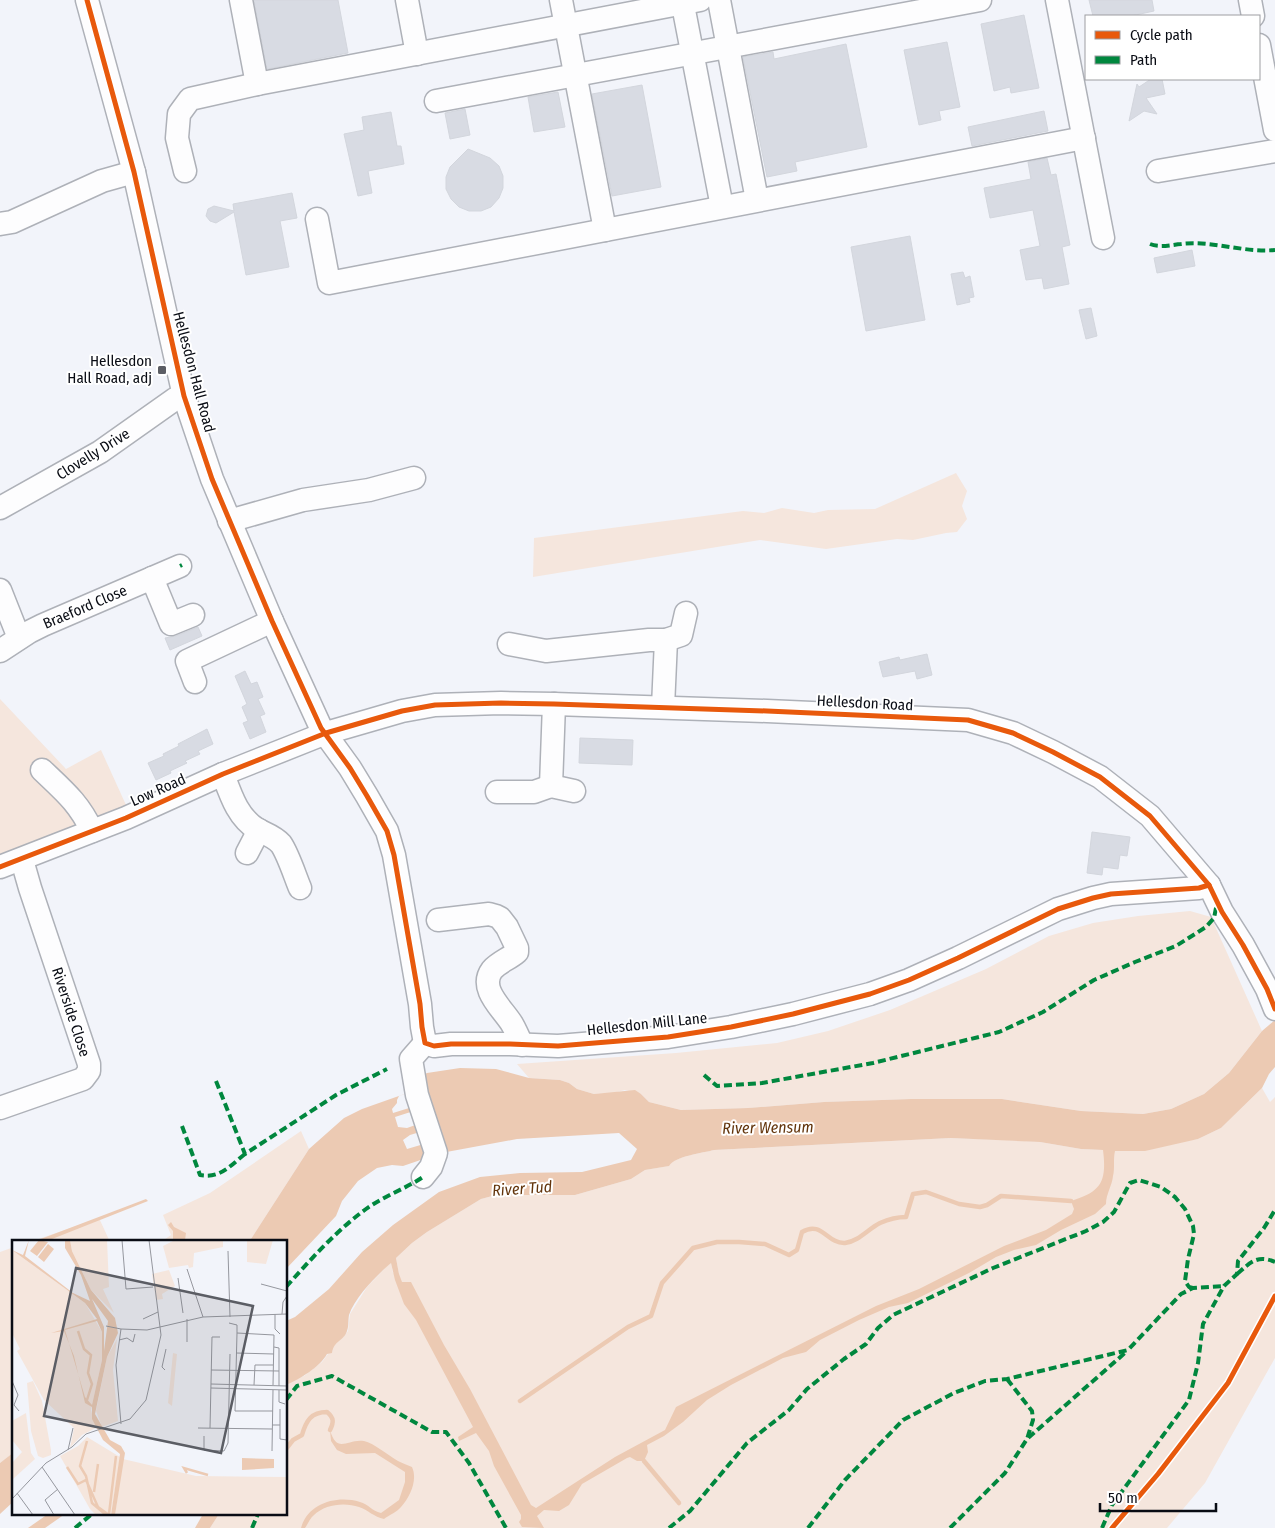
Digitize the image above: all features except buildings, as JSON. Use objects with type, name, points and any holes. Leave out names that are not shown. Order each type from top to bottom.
[{"type":"street","name":"Hellesdon Hall Road","points":[[87,0],[134,172],[184,396],[212,479],[229,521],[272,621],[321,728],[326,733]]},
{"type":"street","points":[[241,0],[257,84]]},
{"type":"street","points":[[407,0],[417,54]]},
{"type":"street","points":[[561,0],[604,230]]},
{"type":"street","points":[[719,0],[757,200]]},
{"type":"street","points":[[436,101],[980,0]]},
{"type":"street","points":[[1057,0],[1103,238]]},
{"type":"street","points":[[1250,0],[1253,15]]},
{"type":"street","points":[[184,171],[177,138],[179,114],[190,99],[257,84],[688,1],[692,54],[722,207]]},
{"type":"street","points":[[1260,50],[1275,130]]},
{"type":"street","points":[[317,219],[329,283],[1084,138]]},
{"type":"street","points":[[1158,171],[1275,151]]},
{"type":"street","points":[[0,224],[12,222],[102,181],[134,172]]},
{"type":"street","name":"Clovelly Drive","points":[[0,508],[100,452],[175,399],[184,396]]},
{"type":"street","points":[[229,521],[303,500],[369,490],[414,478]]},
{"type":"street","name":"Braeford Close","points":[[0,652],[19,638],[43,625],[180,566]]},
{"type":"street","points":[[152,578],[171,624],[193,615]]},
{"type":"street","points":[[0,590],[19,638]]},
{"type":"street","points":[[663,707],[682,639],[686,613]]},
{"type":"street","points":[[195,682],[187,661],[272,621]]},
{"type":"street","points":[[521,653],[649,640],[682,639]]},
{"type":"street","name":"Hellesdon Road","points":[[326,733],[375,718],[435,705],[492,703],[663,707],[968,720],[1012,733],[1054,752],[1100,777],[1150,816],[1209,885],[1222,912],[1263,982],[1275,1009]]},
{"type":"street","points":[[551,786],[554,704]]},
{"type":"street","points":[[326,733],[350,768],[387,831],[394,855],[425,1043],[411,1058],[413,1076],[417,1095],[436,1153],[431,1166],[423,1177]]},
{"type":"street","name":"Low Road","points":[[0,867],[22,860],[223,774],[326,733]]},
{"type":"street","points":[[42,770],[73,800],[84,814],[92,831]]},
{"type":"street","points":[[223,774],[230,795],[244,820],[281,844],[300,888]]},
{"type":"street","points":[[497,792],[534,792],[551,786],[574,792]]},
{"type":"street","points":[[246,853],[259,830]]},
{"type":"street","name":"Riverside Close","points":[[0,1108],[83,1079],[89,1071],[89,1064],[22,860]]},
{"type":"street","name":"Hellesdon Mill Lane","points":[[425,1043],[434,1046],[450,1044],[558,1046],[668,1038],[793,1014],[870,994],[909,980],[1058,909],[1094,898],[1119,894],[1199,888],[1209,885]]},
{"type":"street","points":[[438,920],[490,914],[500,918],[507,928],[517,948],[517,952],[498,965],[490,975],[488,982],[493,999],[512,1024],[522,1045]]},
{"type":"shaded area","points":[[956,473],[967,491],[962,506],[967,519],[957,532],[913,540],[897,539],[826,549],[760,540],[533,577],[534,538],[743,511],[764,513],[782,508],[814,513],[828,510],[875,509]]},
{"type":"shaded area","points":[[0,699],[66,769],[101,750],[126,805],[50,839],[0,858]]},
{"type":"shaded area","points":[[1190,911],[1211,917],[1262,1031],[1229,1073],[1204,1094],[1171,1109],[1143,1114],[1081,1111],[1002,1099],[911,1099],[681,1110],[649,1102],[641,1094],[625,1090],[594,1094],[577,1089],[569,1083],[560,1080],[529,1078],[517,1064],[676,1053],[777,1043],[828,1031],[890,1010],[986,969],[1049,936],[1093,923]]},
{"type":"shaded area","points":[[1262,1088],[1270,1102],[1275,1097],[1275,1358],[1205,1483],[1167,1528],[210,1528],[218,1516],[288,1516],[288,1384],[304,1376],[322,1362],[336,1343],[344,1336],[348,1331],[350,1314],[367,1287],[391,1262],[393,1273],[399,1274],[396,1258],[412,1243],[481,1199],[496,1195],[575,1195],[631,1179],[645,1170],[668,1166],[683,1157],[714,1150],[951,1138],[1040,1142],[1081,1149],[1123,1151],[1198,1139],[1221,1128]]},
{"type":"shaded area","points":[[301,1131],[309,1149],[250,1240],[164,1240],[171,1235],[163,1215],[210,1193]]},
{"type":"shaded area","points":[[99,1218],[109,1240],[36,1240]]},
{"type":"shaded area","points":[[12,1248],[12,1454],[0,1463],[0,1252]]},
{"type":"water","points":[[1275,1020],[1275,1067],[1262,1088],[1221,1128],[1198,1139],[1145,1151],[1115,1151],[1114,1173],[1106,1204],[1095,1214],[1061,1230],[1036,1245],[1014,1250],[996,1257],[969,1273],[908,1303],[889,1307],[859,1320],[820,1340],[806,1352],[783,1358],[731,1385],[707,1400],[664,1436],[647,1445],[648,1452],[644,1461],[637,1461],[630,1457],[627,1458],[582,1484],[569,1505],[559,1511],[544,1510],[537,1516],[544,1528],[522,1527],[519,1522],[521,1515],[494,1466],[489,1451],[476,1433],[459,1441],[458,1437],[473,1427],[416,1320],[404,1304],[391,1263],[373,1280],[356,1301],[349,1315],[346,1334],[335,1345],[332,1353],[327,1354],[309,1372],[288,1384],[288,1320],[295,1317],[329,1289],[362,1252],[393,1225],[439,1192],[480,1177],[520,1173],[582,1172],[631,1160],[637,1149],[619,1133],[517,1139],[441,1153],[403,1166],[392,1165],[377,1168],[358,1181],[342,1201],[336,1216],[288,1267],[288,1240],[250,1240],[309,1149],[344,1118],[362,1109],[413,1091],[415,1079],[427,1073],[460,1068],[496,1069],[529,1078],[560,1080],[569,1083],[577,1089],[594,1094],[635,1090],[649,1102],[681,1110],[911,1099],[1002,1099],[1081,1111],[1143,1114],[1171,1109],[1204,1094],[1229,1073],[1262,1031]],"holes":[[[417,1090],[422,1104],[393,1113],[392,1109],[397,1103],[399,1096]],[[423,1108],[427,1121],[407,1128],[398,1127],[395,1117]],[[430,1129],[434,1141],[407,1149],[403,1140],[410,1135]],[[951,1138],[1040,1142],[1081,1149],[1103,1150],[1103,1178],[1100,1184],[1089,1194],[1071,1201],[1074,1209],[1072,1214],[1046,1230],[1004,1246],[919,1289],[876,1306],[676,1407],[665,1430],[615,1457],[536,1508],[531,1505],[411,1282],[402,1282],[399,1274],[396,1258],[412,1243],[481,1199],[496,1195],[575,1195],[631,1179],[645,1170],[669,1166],[683,1157],[714,1150]]]},
{"type":"water","points":[[146,1199],[148,1201],[50,1240],[38,1240]]},
{"type":"water","points":[[171,1222],[174,1227],[186,1233],[185,1240],[173,1240],[173,1231],[168,1225]]},
{"type":"water","points":[[330,1430],[333,1438],[340,1444],[358,1441],[368,1442],[398,1461],[412,1467],[414,1483],[399,1509],[384,1519],[359,1507],[348,1505],[329,1506],[311,1518],[305,1528],[301,1528],[310,1512],[324,1503],[333,1501],[351,1500],[360,1502],[381,1513],[399,1500],[405,1482],[405,1472],[375,1453],[346,1454],[337,1450],[331,1441]]},
{"type":"water","points":[[12,1454],[12,1503],[0,1514],[0,1463]]},
{"type":"water","points":[[45,1516],[62,1516],[45,1528],[28,1528]]},
{"type":"water","points":[[202,1516],[218,1516],[210,1528],[195,1528]]},
{"type":"waterway","points":[[520,1401],[628,1327],[651,1316],[662,1283],[693,1248],[717,1242],[739,1242],[765,1244],[789,1255],[797,1250],[802,1232],[809,1229],[820,1230],[839,1242],[850,1242],[880,1223],[899,1217],[906,1217],[913,1194],[926,1192],[959,1204],[980,1207],[1001,1196],[1071,1201]]},
{"type":"waterway","points":[[288,1446],[293,1440],[302,1435],[310,1418],[321,1412],[327,1412],[331,1416],[333,1422],[330,1430]]},
{"type":"waterway","points":[[644,1461],[679,1503]]},
{"type":"marked path","points":[[1150,244],[1161,246],[1193,243],[1251,250],[1275,250]]},
{"type":"marked path","points":[[704,1075],[717,1086],[762,1083],[873,1063],[999,1032],[1043,1012],[1094,980],[1176,946],[1206,927],[1214,918],[1217,903]]},
{"type":"marked path","points":[[216,1081],[245,1154],[336,1095],[387,1069]]},
{"type":"marked path","points":[[182,1126],[200,1175],[207,1176],[219,1173],[230,1167],[245,1154]]},
{"type":"marked path","points":[[288,1285],[324,1246],[355,1218],[373,1204],[423,1177]]},
{"type":"marked path","points":[[669,1528],[690,1511],[747,1443],[789,1410],[807,1389],[866,1344],[878,1328],[893,1315],[993,1268],[1086,1231],[1103,1222],[1114,1212],[1130,1183],[1139,1180],[1161,1187],[1175,1197],[1185,1209],[1193,1226],[1194,1234],[1185,1281],[1189,1287],[1193,1288]]},
{"type":"marked path","points":[[1102,1528],[1112,1505],[1189,1400],[1198,1363],[1203,1324],[1224,1286],[1237,1274],[1238,1261],[1264,1228],[1275,1210]]},
{"type":"marked path","points":[[1237,1274],[1258,1259],[1275,1262]]},
{"type":"marked path","points":[[808,1528],[845,1480],[903,1420],[954,1393],[985,1381],[1007,1379],[1128,1350],[1181,1294],[1193,1288],[1224,1286]]},
{"type":"marked path","points":[[950,1528],[1005,1473],[1027,1439],[1126,1352]]},
{"type":"marked path","points":[[288,1397],[297,1386],[332,1376],[432,1432],[446,1432],[469,1463],[506,1528]]},
{"type":"marked path","points":[[1007,1379],[1032,1411],[1033,1420],[1027,1439]]},
{"type":"marked path","points":[[75,1528],[90,1516]]},
{"type":"marked path","points":[[252,1528],[257,1516]]},
{"type":"cycle path","points":[[87,0],[134,172],[184,396],[212,479],[272,621],[321,728],[350,768],[387,831],[394,855],[425,1043],[434,1046],[451,1044],[558,1046],[668,1037],[731,1027],[793,1014],[870,994],[909,980],[958,958],[1058,909],[1093,898],[1111,894],[1199,888],[1209,885]]},
{"type":"cycle path","points":[[0,867],[126,818],[223,774],[326,733],[402,711],[435,705],[554,704],[968,720],[1013,733],[1053,752],[1100,777],[1150,816],[1209,885],[1222,912],[1267,989],[1275,1009]]},
{"type":"cycle path","points":[[1112,1528],[1158,1474],[1228,1383],[1275,1296]]},
{"type":"place","name":"Hellesdon Hall Road, adj","points":[[162,370]]},
{"type":"water label","name":"River Wensum","points":[[768,1127]]},
{"type":"water label","name":"River Tud","points":[[522,1188]]}]
